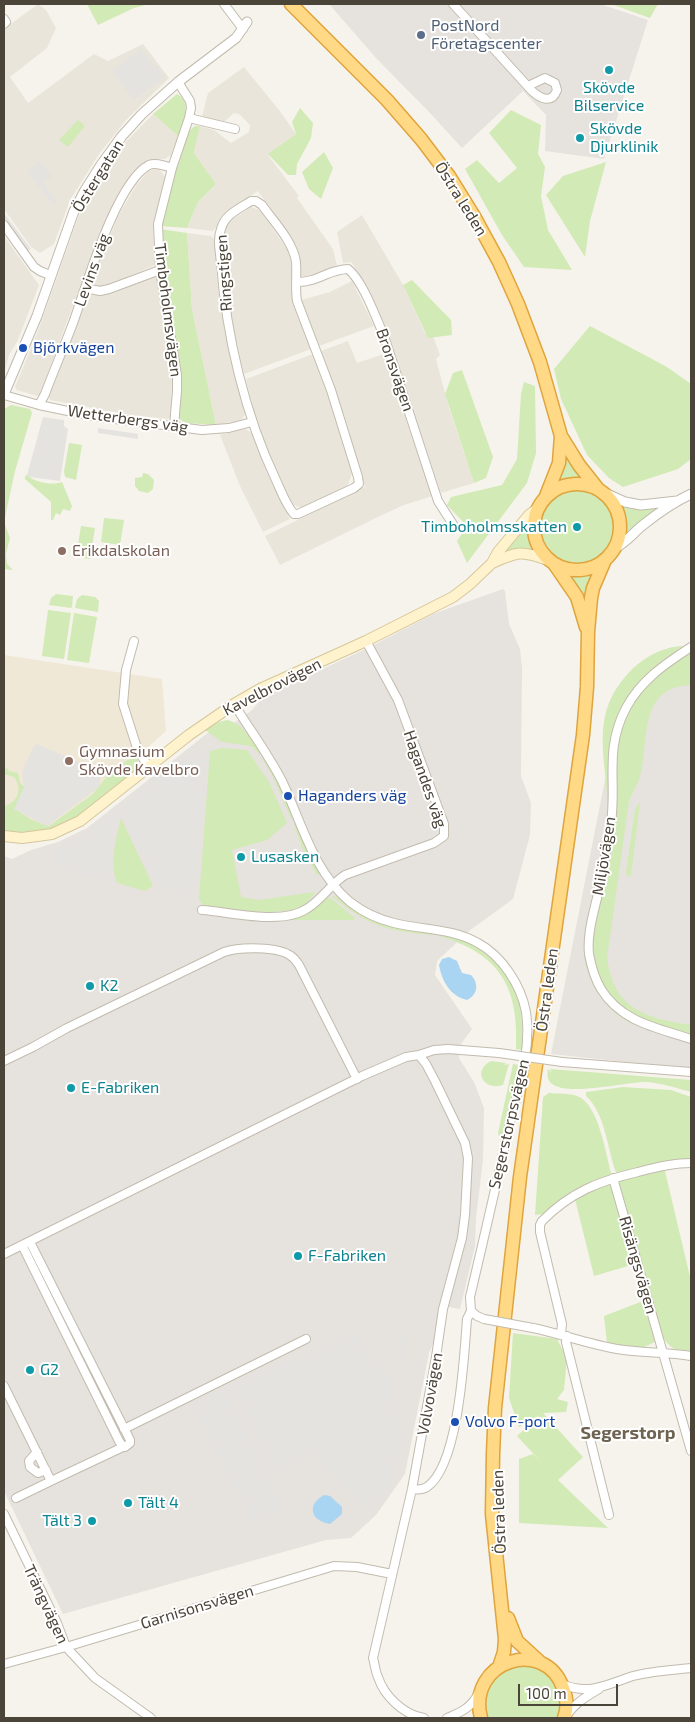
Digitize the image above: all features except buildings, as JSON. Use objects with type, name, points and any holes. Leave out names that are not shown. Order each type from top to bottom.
[{"type":"highway","name":"Östra leden","points":[[291,4],[387,100],[420,138],[449,176],[500,262],[540,362],[561,436],[579,465],[600,491]]},
{"type":"highway","name":"Östra leden","points":[[546,497],[559,463],[561,436]]},
{"type":"highway","points":[[571,484],[587,485],[600,491],[610,500],[619,518],[620,528],[615,548],[606,560],[594,567],[581,570],[568,569],[552,562],[541,551],[534,531],[534,520],[538,509],[546,497],[555,490],[571,484]]},
{"type":"highway","name":"Östra leden","points":[[499,1666],[504,1652],[505,1639],[493,1531],[492,1478],[496,1399],[520,1178],[583,734],[587,687],[588,632],[593,588],[606,560]]},
{"type":"highway","name":"Östra leden","points":[[552,562],[577,597],[588,632]]},
{"type":"highway","name":"Östra leden","points":[[502,1349],[503,1369],[496,1474],[503,1590],[510,1624],[517,1641],[541,1663],[550,1668],[562,1684]]},
{"type":"highway","points":[[481,1718],[479,1700],[481,1690],[485,1681],[499,1666],[519,1660],[541,1663]]},
{"type":"highway","points":[[562,1684],[567,1704],[564,1718]]},
{"type":"main road","name":"Kavelbrovägen","points":[[4,836],[22,838],[52,834],[80,821],[189,735],[234,704],[453,597],[492,563],[498,552],[529,515],[538,509]]},
{"type":"main road","name":"Kavelbrovägen","points":[[492,563],[514,553],[526,552],[552,562]]},
{"type":"street","name":"Östergatan","points":[[4,394],[36,316],[74,211],[84,192],[122,136],[142,114],[178,82],[236,38],[245,26],[224,4]]},
{"type":"street","points":[[453,4],[528,86]]},
{"type":"street","points":[[4,19],[6,22],[4,24]]},
{"type":"street","name":"Timboholmsvägen","points":[[174,426],[177,375],[160,270],[158,224],[172,168],[191,108],[190,102],[178,82]]},
{"type":"street","points":[[189,118],[235,129]]},
{"type":"street","name":"Levins väg","points":[[39,405],[45,394],[109,223],[118,205],[132,182],[149,165],[156,164],[172,168]]},
{"type":"street","name":"Ringstigen","points":[[251,201],[256,201],[262,205],[294,252],[296,282],[297,301],[331,390],[359,484],[303,513],[294,514],[266,460],[252,422],[234,348],[223,294],[219,235],[224,221],[230,214],[251,201]]},
{"type":"street","points":[[4,226],[34,267],[50,275]]},
{"type":"street","name":"Bronsvägen","points":[[296,282],[316,280],[341,269],[348,269],[354,275],[373,310],[384,336],[438,501],[454,526]]},
{"type":"street","points":[[84,288],[100,291],[109,289],[160,270]]},
{"type":"street","name":"Wetterbergs väg","points":[[4,394],[39,405],[119,420],[202,430],[229,428],[252,422]]},
{"type":"street","points":[[600,491],[625,502],[641,505],[677,501]]},
{"type":"street","points":[[615,548],[677,501],[691,494]]},
{"type":"street","points":[[134,641],[126,670],[123,704],[138,751],[149,767]]},
{"type":"street","name":"Hagandes väg","points":[[334,884],[345,876],[434,844],[444,836],[445,831],[398,700],[366,641]]},
{"type":"street","name":"Miljövägen","points":[[691,647],[664,664],[648,678],[636,692],[619,723],[614,738],[611,759],[611,820],[590,932],[589,953],[594,974],[601,988],[610,1001],[622,1012],[647,1026],[691,1039]]},
{"type":"street","name":"Segerstorpsvägen","points":[[234,704],[273,764],[319,866],[349,901],[370,915],[394,924],[441,930],[461,935],[479,943],[494,954],[507,968],[519,991],[525,1011],[527,1042],[522,1072],[470,1297],[471,1311],[467,1319],[459,1398],[453,1435],[436,1476],[428,1486],[420,1490],[412,1489]]},
{"type":"street","points":[[202,910],[256,916],[289,916],[309,908],[334,884]]},
{"type":"street","points":[[4,1061],[67,1028],[224,952],[235,949],[263,949],[286,953],[299,965],[357,1079]]},
{"type":"street","points":[[4,1254],[357,1079],[406,1057],[418,1056],[434,1050],[448,1048],[562,1062],[691,1072]]},
{"type":"street","name":"Volvovägen","points":[[418,1056],[426,1064],[465,1142],[468,1158],[462,1238],[443,1309],[412,1489],[373,1658],[378,1678],[386,1693],[402,1709],[417,1717],[424,1718]]},
{"type":"street","points":[[609,1515],[564,1335],[540,1225],[546,1217],[580,1192],[614,1178],[672,1163],[691,1163]]},
{"type":"street","name":"Risängsvägen","points":[[614,1178],[691,1451]]},
{"type":"street","points":[[16,1498],[126,1447],[130,1443],[26,1244]]},
{"type":"street","points":[[26,1244],[123,1447]]},
{"type":"street","points":[[471,1311],[484,1319],[533,1328],[618,1349],[691,1356]]},
{"type":"street","points":[[124,1429],[306,1338]]},
{"type":"street","points":[[4,1386],[51,1481]]},
{"type":"street","points":[[37,1452],[29,1461],[30,1467],[38,1473],[46,1470]]},
{"type":"street","name":"Trängvägen","points":[[4,1514],[57,1623],[66,1647],[95,1678],[151,1718]]},
{"type":"street","name":"Garnisonsvägen","points":[[4,1664],[334,1566],[356,1567],[392,1574]]},
{"type":"street","points":[[562,1684],[579,1690],[600,1688],[634,1676],[691,1668]]},
{"type":"street","points":[[564,1718],[572,1708],[600,1688]]},
{"type":"street","points":[[447,1718],[467,1709],[473,1704],[481,1690]]},
{"type":"shaded area","points":[[38,4],[46,10],[56,28],[47,48],[10,77],[28,103],[94,54],[108,61],[143,44],[169,78],[127,119],[99,154],[70,200],[54,244],[40,253],[31,247],[4,209],[4,29]]},
{"type":"shaded area","points":[[329,4],[600,4],[648,20],[604,159],[545,151],[546,115],[523,91],[462,148],[376,58]]},
{"type":"shaded area","points":[[141,49],[165,77],[133,100],[112,71]]},
{"type":"shaded area","points":[[244,67],[296,134],[268,155],[299,196],[297,198],[333,249],[337,266],[305,277],[301,276],[299,256],[295,244],[258,191],[227,211],[212,231],[187,228],[198,202],[216,184],[194,153],[200,126],[214,130],[231,143],[249,132],[250,125],[239,114],[234,113],[225,121],[220,122],[202,117],[208,93]]},
{"type":"shaded area","points":[[153,114],[178,136],[171,155],[165,159],[154,159],[144,164],[132,176],[117,199],[96,244],[40,394],[37,396],[17,390],[15,387],[38,331],[79,215],[92,190],[123,145]]},
{"type":"shaded area","points":[[40,161],[52,176],[43,183],[57,202],[53,205],[27,172]]},
{"type":"shaded area","points":[[154,169],[160,170],[165,177],[153,225],[155,265],[106,286],[93,284],[92,280],[118,216],[137,184],[148,172]]},
{"type":"shaded area","points":[[251,207],[260,210],[289,252],[292,269],[292,299],[311,349],[244,374],[231,318],[225,272],[224,234],[225,228],[233,219]]},
{"type":"shaded area","points":[[4,213],[31,249],[26,252],[4,222]]},
{"type":"shaded area","points":[[362,215],[403,285],[425,333],[433,336],[440,355],[436,359],[449,408],[474,483],[441,493],[386,331],[373,301],[354,266],[351,262],[343,263],[337,232]]},
{"type":"shaded area","points":[[187,233],[211,236],[215,240],[221,312],[246,413],[242,419],[237,421],[216,425],[192,309]]},
{"type":"shaded area","points":[[4,236],[39,285],[18,340],[9,355],[4,374]]},
{"type":"shaded area","points":[[156,276],[158,281],[172,377],[171,416],[168,419],[131,415],[50,400],[48,396],[88,295],[113,293]]},
{"type":"shaded area","points":[[352,281],[374,326],[319,346],[301,300],[330,292]]},
{"type":"shaded area","points":[[348,341],[357,363],[384,354],[432,496],[404,505],[280,565],[265,536],[365,487],[345,419],[321,351]]},
{"type":"shaded area","points":[[313,354],[329,398],[352,473],[347,487],[303,508],[293,505],[290,501],[276,470],[256,420],[246,379]]},
{"type":"shaded area","points":[[43,417],[64,420],[64,426],[68,429],[60,481],[29,477],[27,475]]},
{"type":"shaded area","points":[[98,428],[138,434],[138,439],[98,433]]},
{"type":"shaded area","points":[[245,429],[252,433],[268,474],[290,519],[263,532],[240,486],[220,435]]},
{"type":"shaded area","points":[[503,589],[505,591],[509,624],[520,649],[522,668],[521,776],[531,803],[530,835],[513,899],[469,931],[437,961],[435,975],[472,1029],[461,1044],[459,1058],[474,1082],[484,1108],[483,1160],[476,1218],[475,1246],[460,1309],[449,1307],[429,1353],[405,1474],[376,1515],[351,1538],[326,1540],[63,1614],[4,1491],[4,856],[12,859],[31,850],[58,842],[87,828],[209,732],[234,723],[271,693],[372,646],[433,614]]},
{"type":"shaded area","points":[[691,642],[691,1069],[551,1054],[624,683]]},
{"type":"shaded area","name":"Gymnasium Skövde Kavelbro","points":[[4,655],[162,679],[166,731],[101,790],[46,830],[4,817]]},
{"type":"shaded area","points":[[37,744],[100,770],[100,786],[47,826],[14,809],[24,787],[22,772],[34,746]]},
{"type":"shaded area","points":[[201,753],[205,776],[194,886],[180,894],[169,893],[162,885],[158,887],[122,814],[116,818],[110,855],[111,875],[96,880],[59,865],[52,854],[54,848],[86,833],[181,760]]},
{"type":"shaded area","points":[[400,1334],[405,1334],[406,1403],[401,1403]]},
{"type":"shaded area","points":[[353,1336],[358,1338],[373,1366],[383,1362],[391,1377],[391,1392],[402,1427],[399,1454],[387,1492],[370,1513],[310,1452],[267,1475],[283,1510],[253,1524],[191,1403],[225,1386],[262,1462],[258,1464],[258,1467],[269,1463],[231,1384],[285,1360],[294,1362]]},
{"type":"green space","points":[[87,4],[149,4],[134,8],[98,25]]},
{"type":"green space","points":[[611,4],[658,4],[650,18]]},
{"type":"green space","points":[[177,94],[182,98],[186,108],[178,136],[153,114]]},
{"type":"green space","points":[[300,108],[313,123],[311,138],[297,164],[296,175],[288,175],[268,154],[296,134],[292,122]]},
{"type":"green space","points":[[511,110],[541,125],[538,154],[545,167],[541,196],[548,230],[572,270],[524,267],[502,235],[465,169],[477,160],[499,183],[517,168],[489,133]]},
{"type":"green space","points":[[78,120],[85,126],[68,147],[59,140]]},
{"type":"green space","points":[[195,126],[200,126],[194,153],[216,184],[198,202],[187,228],[160,226],[178,156],[183,142]]},
{"type":"green space","points":[[324,152],[333,168],[321,199],[309,189],[302,172]]},
{"type":"green space","points":[[606,162],[590,221],[585,257],[546,195],[563,176]]},
{"type":"green space","points":[[160,229],[187,233],[192,309],[216,425],[186,423],[178,417]]},
{"type":"green space","points":[[412,280],[451,320],[452,335],[428,338],[403,285]]},
{"type":"green space","points":[[590,326],[667,367],[691,384],[691,459],[678,469],[623,487],[609,478],[587,455],[561,399],[554,369]]},
{"type":"green space","points":[[462,370],[493,457],[486,478],[474,483],[445,394],[453,373]]},
{"type":"green space","points":[[524,382],[535,386],[536,453],[527,483],[467,563],[457,541],[467,526],[447,505],[451,497],[502,485],[517,459],[521,394]]},
{"type":"green space","points":[[11,405],[30,409],[32,413],[15,471],[4,522],[4,409]]},
{"type":"green space","points":[[69,443],[82,445],[76,480],[65,477],[64,471]]},
{"type":"green space","points":[[564,450],[589,482],[567,482],[552,488]]},
{"type":"green space","points":[[143,473],[148,474],[154,480],[153,489],[148,493],[139,491],[135,486],[135,478],[142,477]]},
{"type":"green space","points":[[27,475],[43,483],[53,484],[62,482],[72,506],[70,511],[63,509],[60,515],[56,513],[53,520],[51,520],[51,502],[25,479]]},
{"type":"green space","points":[[577,487],[592,490],[605,499],[614,512],[617,527],[614,542],[605,555],[592,564],[577,567],[562,564],[549,555],[540,542],[537,527],[540,512],[549,499],[562,490]]},
{"type":"green space","points":[[617,503],[640,509],[663,507],[622,541],[622,519]]},
{"type":"green space","points":[[531,517],[531,530],[537,551],[526,549],[501,555]]},
{"type":"green space","points":[[104,518],[124,520],[120,545],[101,542]]},
{"type":"green space","points":[[4,522],[10,538],[6,554],[7,564],[13,570],[4,569]]},
{"type":"green space","points":[[81,526],[95,528],[90,559],[76,557]]},
{"type":"green space","points":[[599,567],[586,608],[563,572],[578,573]]},
{"type":"green space","points":[[56,594],[73,596],[72,607],[49,605],[51,598]]},
{"type":"green space","points":[[82,595],[95,597],[99,601],[98,612],[75,608],[77,599]]},
{"type":"green space","points":[[48,610],[71,613],[64,659],[42,656]]},
{"type":"green space","points":[[74,613],[97,617],[89,663],[67,660]]},
{"type":"green space","points":[[683,646],[649,672],[637,684],[620,712],[611,737],[608,755],[609,813],[607,830],[586,941],[609,1005],[631,1022],[646,1029],[691,1042],[691,1044],[651,1031],[638,1026],[627,1021],[616,1013],[605,1003],[593,985],[584,955],[586,928],[605,835],[607,798],[603,730],[609,703],[621,682],[638,664],[659,651]]},
{"type":"green space","points":[[691,651],[691,685],[674,688],[662,695],[654,705],[649,718],[640,776],[629,801],[607,958],[611,976],[625,1000],[646,1014],[660,1019],[691,1025],[691,1036],[639,1019],[618,1005],[610,996],[598,974],[592,937],[613,835],[614,758],[623,723],[630,708],[650,683]]},
{"type":"green space","points":[[227,720],[237,725],[246,733],[261,752],[259,754],[251,746],[222,742],[205,730]]},
{"type":"green space","points":[[222,748],[247,750],[269,782],[287,823],[267,840],[232,850],[241,897],[259,900],[315,892],[299,908],[270,912],[248,911],[205,907],[199,900],[210,751]]},
{"type":"green space","points":[[264,757],[286,796],[292,821],[273,777],[262,758]]},
{"type":"green space","points":[[131,758],[138,760],[138,770],[86,813],[50,831],[4,833],[4,806],[13,802],[18,794],[17,781],[14,777],[4,774],[5,768],[9,769],[8,771],[18,773],[20,783],[25,787],[15,809],[32,820],[49,826],[93,794],[112,770]]},
{"type":"green space","points":[[640,802],[631,875],[628,877],[626,873],[635,809]]},
{"type":"green space","points":[[121,818],[153,886],[145,891],[117,883],[113,859]]},
{"type":"green space","points":[[296,824],[320,874],[317,875],[304,852],[294,825]]},
{"type":"green space","points":[[332,896],[341,899],[368,919],[400,929],[433,933],[433,935],[390,929],[378,925],[356,914]]},
{"type":"green space","points":[[329,897],[355,918],[354,920],[289,920],[306,914]]},
{"type":"green space","points":[[439,933],[453,937],[480,950],[501,968],[516,993],[520,1007],[522,1050],[516,1049],[514,1008],[509,991],[501,976],[491,963],[477,953],[460,943],[439,936]]},
{"type":"green space","points":[[491,1061],[506,1063],[504,1065],[509,1064],[503,1085],[496,1086],[486,1083],[481,1075],[485,1065]]},
{"type":"green space","points":[[513,1064],[519,1065],[519,1068],[501,1145],[498,1133]]},
{"type":"green space","points":[[548,1069],[552,1073],[550,1069],[691,1080],[691,1092],[646,1082],[569,1089],[558,1087],[551,1083]]},
{"type":"green space","points":[[623,1087],[671,1090],[691,1097],[691,1160],[617,1175],[602,1122],[598,1112],[586,1096],[586,1092]]},
{"type":"green space","points":[[549,1093],[577,1096],[585,1101],[591,1109],[600,1131],[612,1177],[544,1214],[535,1215],[543,1097]]},
{"type":"green space","points":[[664,1167],[691,1281],[690,1353],[671,1347],[659,1330],[618,1179]]},
{"type":"green space","points":[[608,1184],[614,1188],[635,1264],[594,1276],[575,1199],[598,1185]]},
{"type":"green space","points":[[643,1301],[655,1342],[640,1349],[607,1343],[604,1316]]},
{"type":"green space","points":[[513,1333],[557,1339],[567,1358],[564,1390],[557,1399],[568,1402],[566,1412],[543,1413],[583,1457],[558,1480],[608,1528],[519,1523],[519,1459],[533,1454],[542,1463],[517,1436],[540,1415],[519,1427],[509,1398]]},
{"type":"green space","points":[[524,1666],[543,1672],[555,1683],[560,1699],[559,1718],[488,1718],[486,1698],[492,1683],[505,1672]]},
{"type":"water","points":[[449,957],[457,961],[462,973],[471,975],[474,978],[476,989],[471,998],[467,1000],[451,991],[442,977],[439,965],[442,959]]},
{"type":"water","points":[[324,1495],[330,1496],[342,1507],[342,1514],[330,1524],[319,1520],[313,1512],[315,1503]]},
{"type":"place","name":"PostNord Företagscenter","points":[[421,35]]},
{"type":"place","name":"Skövde Bilservice","points":[[609,70]]},
{"type":"place","name":"Skövde Djurklinik","points":[[580,138]]},
{"type":"place","name":"Björkvägen","points":[[23,348]]},
{"type":"place","name":"Timboholmsskatten","points":[[577,527]]},
{"type":"place","name":"Erikdalskolan","points":[[62,551]]},
{"type":"place","name":"Gymnasium Skövde Kavelbro","points":[[69,761]]},
{"type":"place","name":"Haganders väg","points":[[288,796]]},
{"type":"place","name":"Lusasken","points":[[241,857]]},
{"type":"place","name":"K2","points":[[90,986]]},
{"type":"place","name":"E-Fabriken","points":[[71,1088]]},
{"type":"place","name":"F-Fabriken","points":[[298,1256]]},
{"type":"place","name":"G2","points":[[30,1370]]},
{"type":"place","name":"Volvo F-port","points":[[455,1422]]},
{"type":"place","name":"Tält 4","points":[[128,1503]]},
{"type":"place","name":"Tält 3","points":[[92,1521]]},
{"type":"district","name":"Segerstorp","points":[[628,1433]]}]
